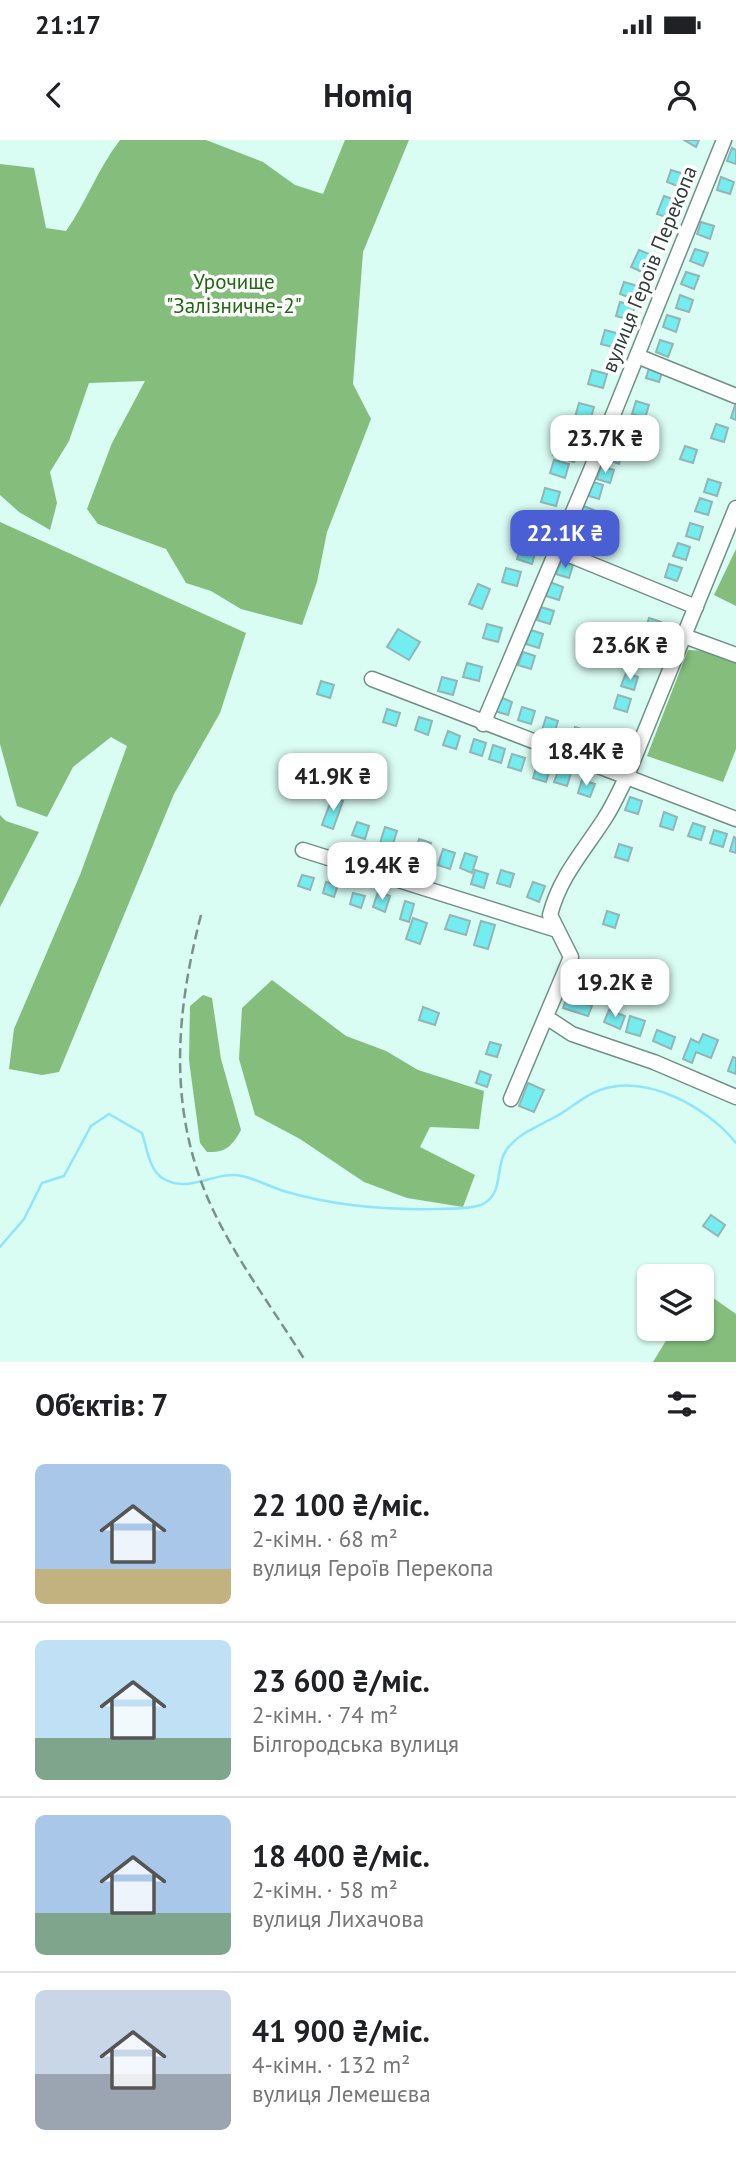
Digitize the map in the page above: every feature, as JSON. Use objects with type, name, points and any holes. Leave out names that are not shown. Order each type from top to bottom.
[{"type":"street","name":"вулиця Героїв Перекопа","points":[[483,724],[637,356],[723,140]]},
{"type":"street","points":[[637,356],[736,396]]},
{"type":"street","points":[[511,1099],[571,957],[550,915],[563,880],[606,817],[626,778],[736,508]]},
{"type":"street","points":[[557,550],[696,607]]},
{"type":"street","points":[[684,636],[736,655]]},
{"type":"street","points":[[372,679],[483,724],[736,819]]},
{"type":"street","points":[[303,850],[555,926]]},
{"type":"street","points":[[546,1017],[572,1034],[654,1062],[736,1097]]},
{"type":"green space","name":"Урочище \"Залізничне-2\"","points":[[120,140],[206,140],[263,162],[295,185],[323,194],[345,140],[409,140],[363,252],[353,384],[371,419],[327,532],[317,582],[302,625],[241,609],[211,591],[186,583],[166,549],[98,524],[87,509],[112,443],[145,381],[89,383],[69,441],[50,472],[57,503],[50,530],[19,512],[0,495],[0,164],[34,168],[46,228],[66,231]]},
{"type":"green space","points":[[0,522],[246,633],[220,713],[174,794],[59,1072],[42,1075],[9,1069],[14,1029],[80,875],[127,746],[111,737],[73,767],[47,817],[17,806],[0,744]]},
{"type":"green space","points":[[736,549],[736,606],[714,595]]},
{"type":"green space","points":[[688,650],[712,651],[736,661],[736,749],[723,782],[647,756]]},
{"type":"green space","points":[[0,815],[6,821],[39,832],[0,907]]},
{"type":"green space","points":[[272,980],[346,1036],[386,1051],[418,1070],[484,1091],[479,1129],[430,1127],[420,1147],[475,1175],[463,1207],[407,1198],[364,1182],[300,1139],[255,1115],[239,1059],[242,1008]]},
{"type":"green space","points":[[203,995],[212,998],[221,1059],[241,1130],[228,1147],[214,1152],[207,1152],[200,1143],[189,1060],[190,1006]]},
{"type":"green space","points":[[714,1298],[736,1314],[736,1362],[653,1362],[666,1341],[714,1341]]},
{"type":"building","points":[[684,140],[699,140],[696,147]]},
{"type":"building","points":[[732,148],[736,150],[736,164],[727,161]]},
{"type":"building","points":[[671,170],[684,174],[680,187],[667,182]]},
{"type":"building","points":[[721,177],[734,182],[730,194],[717,190]]},
{"type":"building","points":[[664,196],[676,200],[669,218],[657,214]]},
{"type":"building","points":[[701,222],[714,226],[710,239],[697,234]]},
{"type":"building","points":[[695,249],[708,253],[703,266],[690,261]]},
{"type":"building","points":[[639,250],[654,256],[646,274],[631,267]]},
{"type":"building","points":[[686,272],[699,276],[694,289],[681,284]]},
{"type":"building","points":[[624,282],[637,286],[633,299],[620,294]]},
{"type":"building","points":[[680,295],[693,300],[689,312],[676,308]]},
{"type":"building","points":[[620,302],[635,306],[631,320],[616,316]]},
{"type":"building","points":[[667,315],[680,319],[676,332],[663,327]]},
{"type":"building","points":[[605,330],[620,334],[616,348],[601,344]]},
{"type":"building","points":[[660,340],[673,344],[668,357],[656,352]]},
{"type":"building","points":[[650,365],[663,369],[659,382],[646,378]]},
{"type":"building","points":[[592,370],[607,374],[603,388],[588,384]]},
{"type":"building","points":[[636,401],[649,405],[645,418],[632,414]]},
{"type":"building","points":[[579,403],[594,407],[590,421],[575,417]]},
{"type":"building","points":[[736,405],[736,420],[731,418]]},
{"type":"building","points":[[716,424],[728,428],[724,442],[711,438]]},
{"type":"building","points":[[628,428],[640,432],[636,445],[623,441]]},
{"type":"building","points":[[557,441],[579,449],[574,462],[553,455]]},
{"type":"building","points":[[611,446],[623,450],[619,464],[606,459]]},
{"type":"building","points":[[685,446],[697,450],[693,463],[680,459]]},
{"type":"building","points":[[554,460],[569,464],[565,478],[550,473]]},
{"type":"building","points":[[601,466],[614,470],[610,483],[597,479]]},
{"type":"building","points":[[708,479],[721,483],[717,496],[704,492]]},
{"type":"building","points":[[590,481],[603,485],[599,499],[586,495]]},
{"type":"building","points":[[545,488],[560,492],[556,506],[541,502]]},
{"type":"building","points":[[700,498],[712,502],[708,515],[695,511]]},
{"type":"building","points":[[581,505],[594,510],[590,523],[577,519]]},
{"type":"building","points":[[531,517],[546,521],[542,535],[527,531]]},
{"type":"building","points":[[690,523],[703,527],[699,540],[686,536]]},
{"type":"building","points":[[575,525],[587,529],[583,543],[571,539]]},
{"type":"building","points":[[678,543],[690,547],[686,560],[673,556]]},
{"type":"building","points":[[521,545],[536,550],[532,564],[517,559]]},
{"type":"building","points":[[561,561],[573,565],[569,578],[556,574]]},
{"type":"building","points":[[669,564],[682,568],[677,581],[665,577]]},
{"type":"building","points":[[506,568],[521,572],[517,586],[502,582]]},
{"type":"building","points":[[550,582],[563,587],[559,600],[546,596]]},
{"type":"building","points":[[478,584],[490,589],[482,609],[469,604]]},
{"type":"building","points":[[541,607],[554,611],[550,624],[537,620]]},
{"type":"building","points":[[649,618],[661,622],[657,635],[645,631]]},
{"type":"building","points":[[487,624],[502,628],[498,642],[483,638]]},
{"type":"building","points":[[398,629],[420,642],[409,660],[387,647]]},
{"type":"building","points":[[531,630],[543,634],[539,648],[526,644]]},
{"type":"building","points":[[641,639],[654,644],[650,657],[637,653]]},
{"type":"building","points":[[523,652],[535,656],[531,669],[518,665]]},
{"type":"building","points":[[467,663],[482,667],[479,681],[463,677]]},
{"type":"building","points":[[626,673],[638,677],[634,690],[621,686]]},
{"type":"building","points":[[442,677],[457,681],[453,695],[438,691]]},
{"type":"building","points":[[321,681],[334,685],[330,698],[317,694]]},
{"type":"building","points":[[618,695],[631,699],[627,712],[614,708]]},
{"type":"building","points":[[500,697],[512,702],[508,715],[495,711]]},
{"type":"building","points":[[522,707],[535,711],[531,724],[518,720]]},
{"type":"building","points":[[387,709],[400,713],[396,726],[383,722]]},
{"type":"building","points":[[419,717],[432,721],[428,735],[415,730]]},
{"type":"building","points":[[546,717],[558,721],[554,734],[542,730]]},
{"type":"building","points":[[575,727],[587,731],[583,744],[570,740]]},
{"type":"building","points":[[448,731],[460,736],[456,749],[443,745]]},
{"type":"building","points":[[599,735],[611,739],[607,753],[594,748]]},
{"type":"building","points":[[474,739],[486,743],[482,756],[470,752]]},
{"type":"building","points":[[493,745],[505,749],[501,763],[489,759]]},
{"type":"building","points":[[512,754],[525,758],[521,771],[508,767]]},
{"type":"building","points":[[537,765],[550,769],[546,782],[533,778]]},
{"type":"building","points":[[559,769],[571,773],[567,786],[554,782]]},
{"type":"building","points":[[582,780],[595,784],[590,797],[578,793]]},
{"type":"building","points":[[630,797],[642,801],[638,814],[625,810]]},
{"type":"building","points":[[332,798],[343,801],[333,829],[322,825]]},
{"type":"building","points":[[664,812],[677,817],[673,830],[660,826]]},
{"type":"building","points":[[357,822],[369,826],[365,839],[352,835]]},
{"type":"building","points":[[693,823],[705,827],[701,840],[688,836]]},
{"type":"building","points":[[385,827],[397,831],[392,847],[380,843]]},
{"type":"building","points":[[714,830],[727,834],[723,847],[710,843]]},
{"type":"building","points":[[734,837],[736,838],[736,853],[730,851]]},
{"type":"building","points":[[419,839],[431,843],[426,859],[414,855]]},
{"type":"building","points":[[619,844],[632,848],[628,861],[615,857]]},
{"type":"building","points":[[443,849],[455,853],[450,869],[438,865]]},
{"type":"building","points":[[465,853],[477,857],[472,873],[460,868]]},
{"type":"building","points":[[475,870],[488,874],[484,888],[471,884]]},
{"type":"building","points":[[501,870],[514,874],[510,887],[497,883]]},
{"type":"building","points":[[302,875],[314,878],[310,890],[298,886]]},
{"type":"building","points":[[326,882],[338,885],[334,897],[323,893]]},
{"type":"building","points":[[533,882],[545,886],[539,902],[527,897]]},
{"type":"building","points":[[378,892],[390,896],[385,912],[373,907]]},
{"type":"building","points":[[353,893],[365,896],[361,908],[350,904]]},
{"type":"building","points":[[405,901],[414,904],[409,922],[400,919]]},
{"type":"building","points":[[607,911],[619,915],[615,928],[603,924]]},
{"type":"building","points":[[450,915],[470,921],[466,935],[445,929]]},
{"type":"building","points":[[413,918],[427,923],[420,944],[406,939]]},
{"type":"building","points":[[481,921],[495,925],[488,949],[474,945]]},
{"type":"building","points":[[567,998],[592,1006],[588,1016],[563,1008]]},
{"type":"building","points":[[423,1007],[439,1013],[435,1025],[419,1020]]},
{"type":"building","points":[[609,1010],[625,1016],[620,1029],[604,1022]]},
{"type":"building","points":[[630,1016],[645,1021],[640,1036],[626,1032]]},
{"type":"building","points":[[657,1030],[675,1037],[671,1049],[653,1041]]},
{"type":"building","points":[[703,1034],[718,1040],[711,1058],[696,1052],[692,1063],[683,1059],[691,1039],[699,1043]]},
{"type":"building","points":[[490,1042],[501,1045],[497,1057],[486,1054]]},
{"type":"building","points":[[733,1057],[736,1058],[736,1074],[728,1071]]},
{"type":"building","points":[[480,1071],[491,1075],[487,1087],[476,1083]]},
{"type":"building","points":[[528,1083],[544,1090],[534,1112],[519,1106]]},
{"type":"building","points":[[711,1215],[725,1225],[718,1236],[703,1226]]},
{"type":"waterway","points":[[0,1247],[24,1219],[42,1183],[64,1176],[91,1126],[109,1114],[142,1133],[155,1171],[174,1183],[242,1176],[323,1201],[396,1209],[470,1208],[481,1205],[493,1194],[503,1156],[517,1139],[588,1096],[618,1086],[637,1086],[675,1097],[710,1118],[736,1143]]},
{"type":"railway","points":[[201,915],[185,990],[181,1028],[182,1102],[188,1138],[199,1175],[224,1231],[306,1362]]}]
